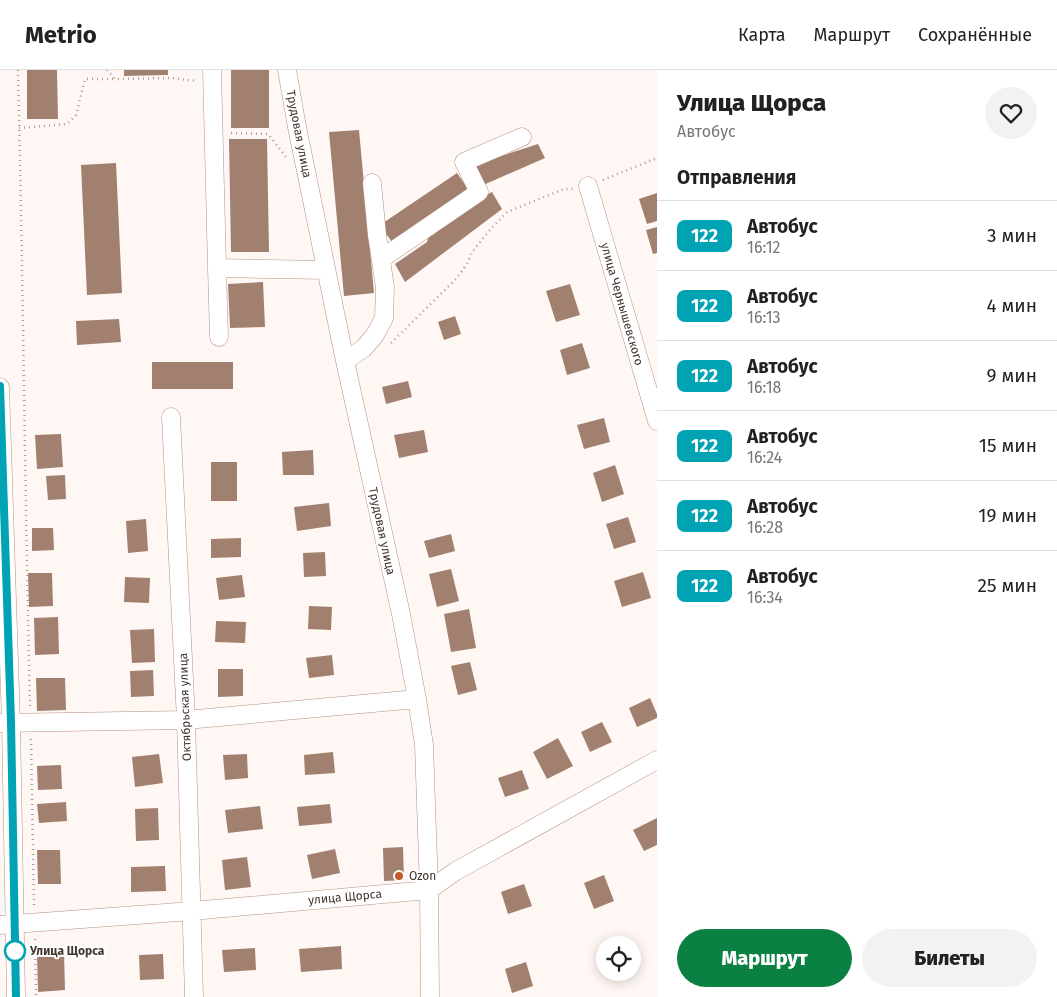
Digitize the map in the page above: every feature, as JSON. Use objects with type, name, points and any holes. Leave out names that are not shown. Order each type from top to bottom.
[{"type":"street","points":[[212,70],[219,337]]},
{"type":"street","name":"Трудовая улица","points":[[288,70],[296,127],[401,614],[417,699],[424,746],[430,997]]},
{"type":"street","points":[[381,259],[479,192],[464,162],[522,136]]},
{"type":"street","points":[[345,361],[364,348],[375,335],[384,318],[385,287],[372,183]]},
{"type":"street","name":"улица Чернышевского","points":[[588,186],[657,422]]},
{"type":"street","points":[[217,268],[326,270]]},
{"type":"street","points":[[0,387],[8,925],[16,997]]},
{"type":"street","name":"Октябрьская улица","points":[[171,417],[186,720],[194,997]]},
{"type":"street","points":[[5,723],[186,720],[417,699]]},
{"type":"street","name":"улица Щорса","points":[[8,925],[428,890],[456,871],[657,760]]},
{"type":"path","points":[[18,70],[36,997]]},
{"type":"path","points":[[19,128],[67,124],[76,115],[85,80],[115,79]]},
{"type":"path","points":[[390,343],[456,279],[467,264],[472,252],[507,212],[564,189],[588,186],[657,158]]},
{"type":"building","points":[[27,70],[57,70],[58,119],[27,119]]},
{"type":"building","points":[[124,70],[168,70],[168,75],[124,76]]},
{"type":"building","points":[[231,70],[269,70],[269,128],[231,128]]},
{"type":"building","points":[[359,130],[374,293],[344,296],[329,132]]},
{"type":"building","points":[[229,139],[267,139],[269,252],[231,252]]},
{"type":"building","points":[[538,144],[545,158],[481,186],[471,166]]},
{"type":"building","points":[[116,163],[122,293],[87,295],[81,165]]},
{"type":"building","points":[[457,173],[471,193],[394,245],[380,225]]},
{"type":"building","points":[[492,192],[502,209],[405,282],[395,264],[427,242],[430,232],[456,211]]},
{"type":"building","points":[[657,193],[657,221],[647,224],[639,199]]},
{"type":"building","points":[[657,227],[657,253],[653,254],[646,230]]},
{"type":"building","points":[[263,282],[265,327],[230,328],[228,284]]},
{"type":"building","points":[[570,284],[580,315],[556,322],[546,291]]},
{"type":"building","points":[[455,316],[461,334],[444,340],[438,322]]},
{"type":"building","points":[[119,319],[121,342],[77,345],[76,321]]},
{"type":"building","points":[[582,343],[590,368],[567,375],[560,350]]},
{"type":"building","points":[[152,362],[233,362],[233,389],[152,389]]},
{"type":"building","points":[[408,381],[412,397],[386,404],[382,387]]},
{"type":"building","points":[[604,418],[610,442],[584,449],[577,425]]},
{"type":"building","points":[[424,430],[428,452],[399,458],[394,435]]},
{"type":"building","points":[[61,434],[63,467],[37,469],[35,435]]},
{"type":"building","points":[[313,450],[314,475],[283,475],[282,452]]},
{"type":"building","points":[[211,462],[237,462],[237,501],[211,501]]},
{"type":"building","points":[[615,465],[624,494],[602,502],[593,473]]},
{"type":"building","points":[[65,475],[66,499],[48,500],[46,476]]},
{"type":"building","points":[[329,503],[331,526],[297,531],[294,507]]},
{"type":"building","points":[[628,517],[636,542],[614,549],[606,524]]},
{"type":"building","points":[[146,519],[148,551],[128,553],[126,521]]},
{"type":"building","points":[[32,528],[53,528],[54,550],[32,551]]},
{"type":"building","points":[[451,534],[455,551],[429,558],[424,541]]},
{"type":"building","points":[[241,538],[241,557],[211,558],[211,539]]},
{"type":"building","points":[[325,552],[326,576],[304,577],[303,553]]},
{"type":"building","points":[[451,569],[459,601],[437,607],[429,574]]},
{"type":"building","points":[[643,572],[651,598],[622,607],[614,581]]},
{"type":"building","points":[[28,573],[52,573],[53,606],[29,607]]},
{"type":"building","points":[[242,575],[245,597],[219,600],[216,578]]},
{"type":"building","points":[[125,577],[150,578],[149,603],[124,602]]},
{"type":"building","points":[[309,606],[332,607],[331,630],[308,629]]},
{"type":"building","points":[[469,609],[476,648],[451,652],[444,614]]},
{"type":"building","points":[[58,617],[59,654],[35,655],[34,618]]},
{"type":"building","points":[[216,621],[246,622],[245,643],[215,642]]},
{"type":"building","points":[[154,629],[155,662],[132,663],[130,630]]},
{"type":"building","points":[[332,655],[334,675],[309,678],[306,658]]},
{"type":"building","points":[[470,662],[477,690],[458,695],[451,666]]},
{"type":"building","points":[[218,669],[243,669],[243,696],[218,697]]},
{"type":"building","points":[[153,670],[154,696],[131,697],[130,671]]},
{"type":"building","points":[[36,678],[65,678],[66,710],[37,711]]},
{"type":"building","points":[[650,698],[657,718],[637,727],[629,708]]},
{"type":"building","points":[[602,722],[612,742],[590,752],[581,732]]},
{"type":"building","points":[[558,738],[573,766],[547,779],[533,752]]},
{"type":"building","points":[[333,752],[335,773],[305,775],[304,755]]},
{"type":"building","points":[[159,754],[163,783],[135,787],[132,757]]},
{"type":"building","points":[[247,754],[248,778],[225,780],[223,755]]},
{"type":"building","points":[[61,765],[62,789],[38,790],[37,766]]},
{"type":"building","points":[[522,770],[529,789],[505,797],[498,778]]},
{"type":"building","points":[[66,802],[67,821],[39,823],[37,804]]},
{"type":"building","points":[[330,804],[332,823],[299,826],[297,807]]},
{"type":"building","points":[[260,806],[263,829],[228,833],[225,810]]},
{"type":"building","points":[[158,808],[159,840],[136,841],[135,809]]},
{"type":"building","points":[[657,818],[657,845],[644,851],[633,830]]},
{"type":"building","points":[[403,847],[404,880],[384,881],[383,848]]},
{"type":"building","points":[[335,849],[340,873],[312,879],[307,855]]},
{"type":"building","points":[[37,850],[60,850],[61,884],[38,884]]},
{"type":"building","points":[[247,857],[251,887],[225,890],[222,860]]},
{"type":"building","points":[[165,866],[166,891],[131,892],[131,867]]},
{"type":"building","points":[[604,875],[614,901],[594,909],[584,883]]},
{"type":"building","points":[[524,884],[532,906],[508,914],[501,892]]},
{"type":"building","points":[[341,946],[342,969],[301,972],[299,949]]},
{"type":"building","points":[[255,948],[256,970],[224,972],[222,950]]},
{"type":"building","points":[[64,953],[65,990],[38,992],[37,954]]},
{"type":"building","points":[[163,954],[164,979],[140,980],[139,955]]},
{"type":"building","points":[[526,962],[533,986],[512,993],[505,969]]},
{"type":"bus line","name":"122","points":[[0,386],[11,722],[16,997]]},
{"type":"place","name":"Ozon","points":[[399,876]]},
{"type":"place","name":"Улица Щорса","points":[[15,951]]}]
